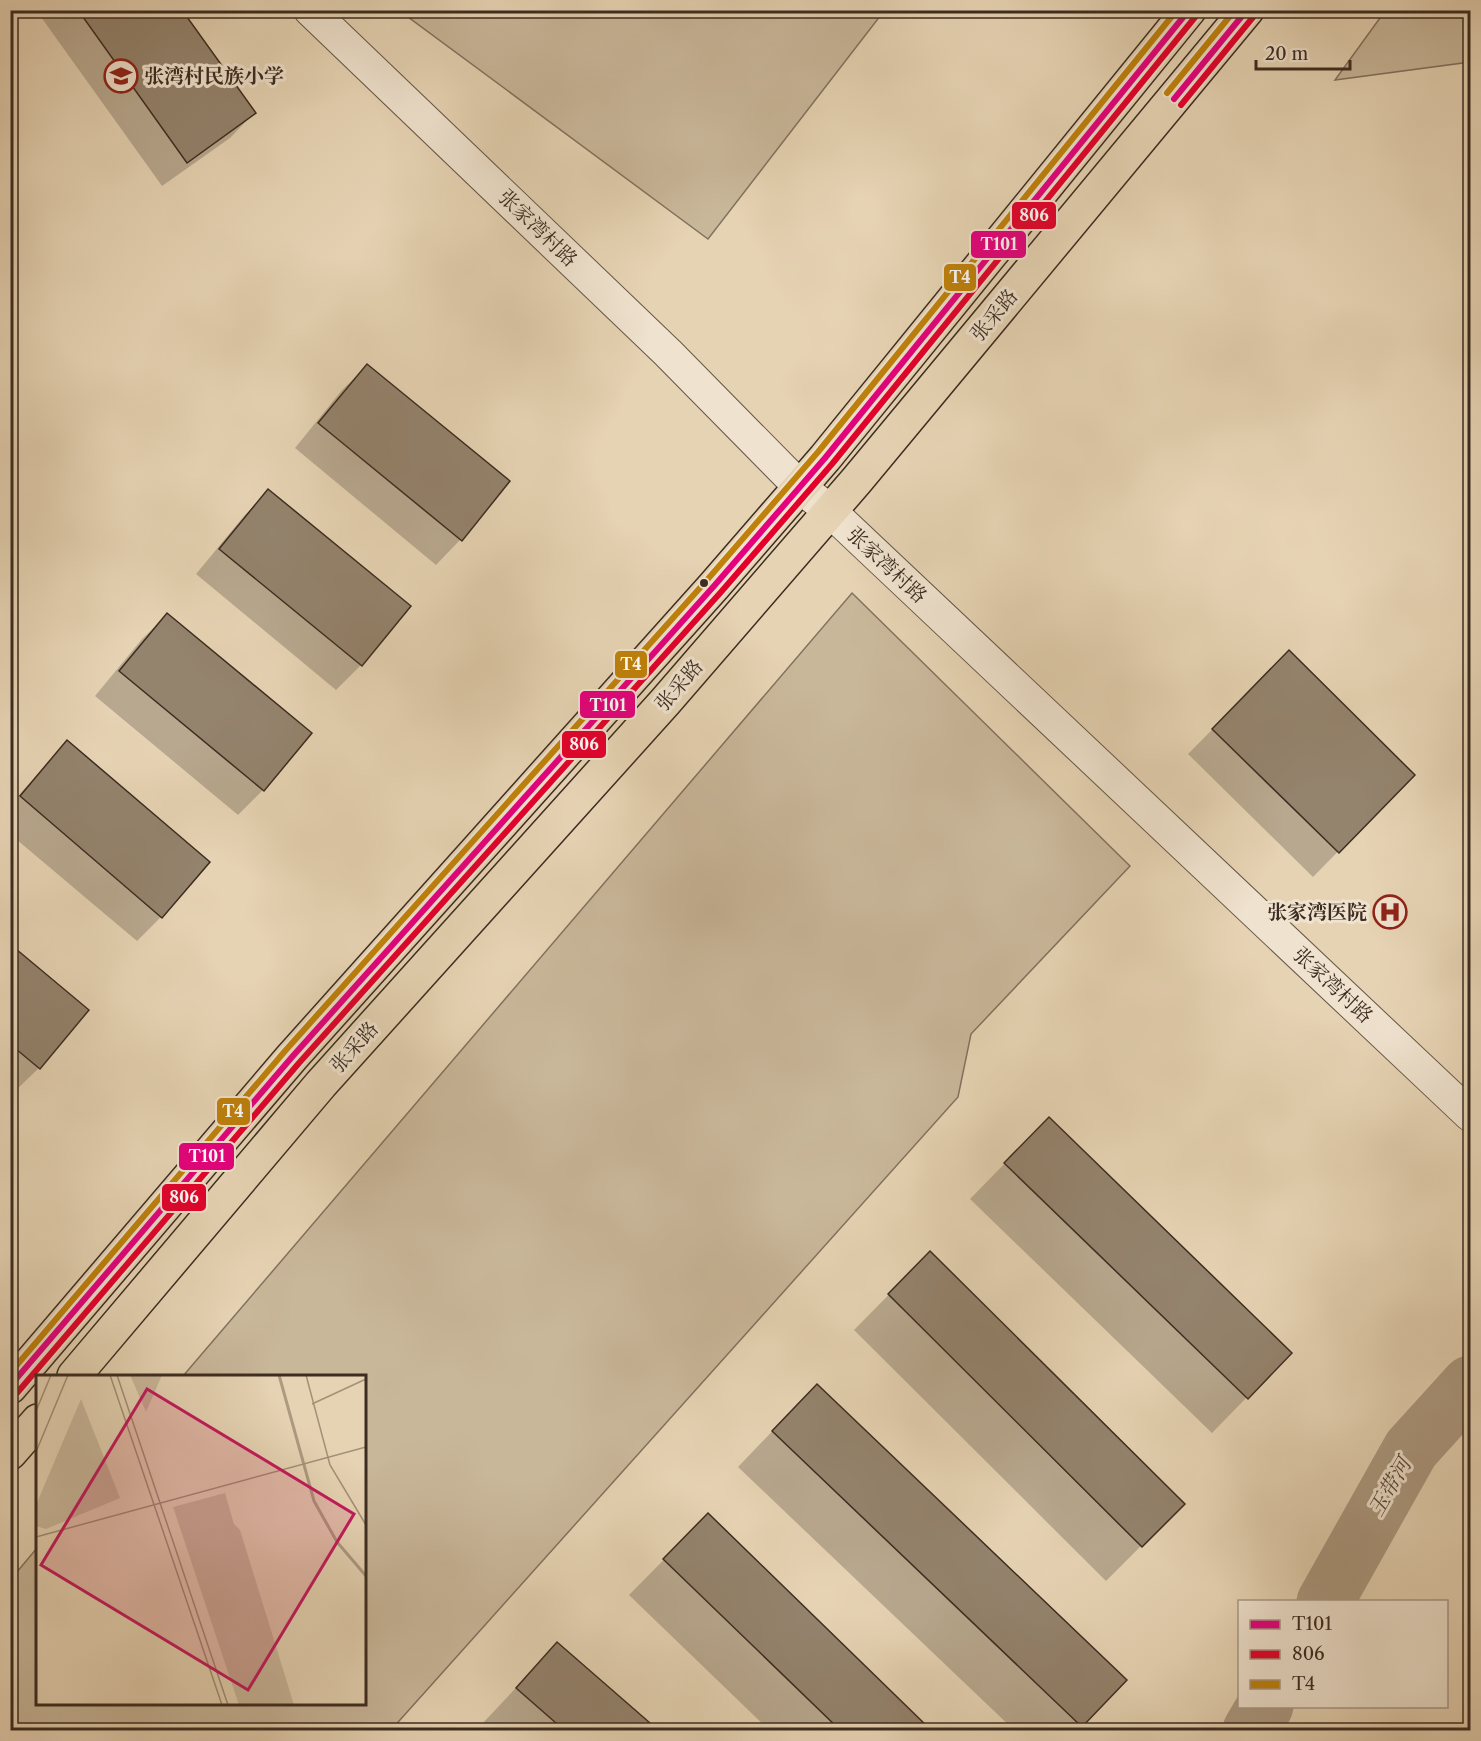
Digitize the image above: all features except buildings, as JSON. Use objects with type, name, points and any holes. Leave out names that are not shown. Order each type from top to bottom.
[{"type":"main road","name":"张采路","points":[[10,1387],[292,1057],[800,487],[1189,10]]},
{"type":"main road","name":"张采路","points":[[76,1375],[321,1084],[665,702],[830,511],[1248,10]]},
{"type":"main road","points":[[10,1453],[36,1423]]},
{"type":"street","name":"张家湾村路","points":[[310,10],[668,353],[800,487],[830,511],[1470,1115]]},
{"type":"shaded area","points":[[400,10],[884,11],[708,239]]},
{"type":"shaded area","points":[[1385,11],[1470,11],[1470,62],[1335,80]]},
{"type":"shaded area","points":[[852,593],[1130,866],[971,1034],[958,1097],[391,1730],[11,1730],[11,1579],[36,1549],[36,1705],[366,1705],[366,1375],[184,1375]]},
{"type":"waterway","name":"玉带河","points":[[1326,1600],[1411,1449],[1470,1384]]},
{"type":"waterway","name":"玉带河","points":[[1251,1730],[1264,1708]]},
{"type":"transit line","name":"T4","points":[[10,1373],[285,1051],[707,580],[818,452],[1177,10]]},
{"type":"transit line","name":"T101","points":[[10,1386],[292,1057],[714,586],[825,458],[1189,10]]},
{"type":"transit line","name":"T4","points":[[1167,93],[1235,10]]},
{"type":"transit line","name":"T101","points":[[1174,99],[1247,10]]},
{"type":"transit line","name":"806","points":[[17,1393],[299,1063],[721,592],[832,464],[1196,16]]},
{"type":"transit line","name":"806","points":[[1181,105],[1254,16]]},
{"type":"place","name":"张湾村民族小学","points":[[121,76]]},
{"type":"place","name":"张家湾医院","points":[[1390,912]]}]
